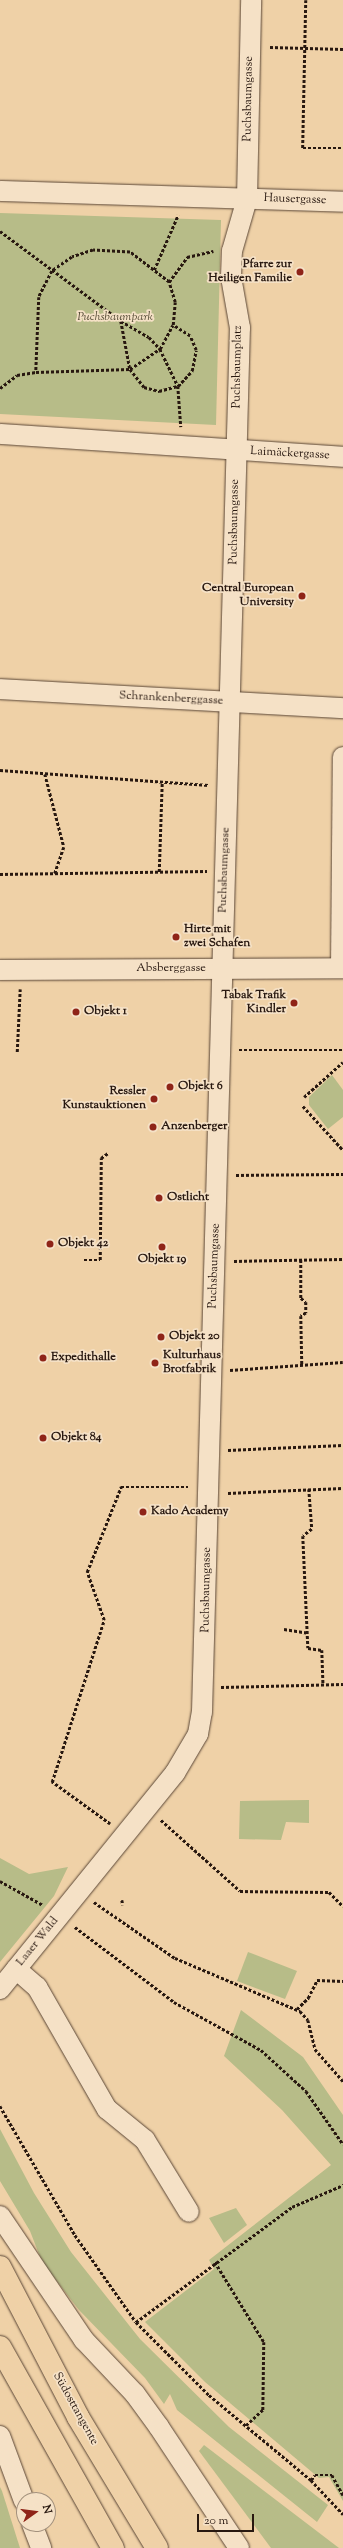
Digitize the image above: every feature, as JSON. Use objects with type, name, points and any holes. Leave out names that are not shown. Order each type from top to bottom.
[{"type":"highway","name":"Südosttangente","points":[[0,2267],[78,2417],[158,2548]]},
{"type":"highway","points":[[0,2347],[113,2548]]},
{"type":"street","name":"Puchsbaumgasse","points":[[247,199],[251,0]]},
{"type":"street","points":[[0,191],[247,199]]},
{"type":"street","name":"Hausergasse","points":[[247,199],[343,202]]},
{"type":"street","name":"Puchsbaumplatz","points":[[237,452],[240,328],[231,277],[232,251],[247,199]]},
{"type":"street","points":[[0,434],[237,452]]},
{"type":"street","name":"Puchsbaumgasse","points":[[60,1915],[188,1754],[198,1734],[204,1687],[215,1261],[223,1050],[222,969],[231,702],[237,452]]},
{"type":"street","name":"Laimäckergasse","points":[[237,452],[343,457]]},
{"type":"street","name":"Schrankenberggasse","points":[[0,689],[343,708]]},
{"type":"street","points":[[342,968],[343,757]]},
{"type":"street","name":"Absberggasse","points":[[0,970],[342,968]]},
{"type":"street","name":"Laaer Wald","points":[[0,1989],[60,1915]]},
{"type":"street","points":[[16,1969],[36,1987],[107,2109],[145,2140],[189,2212]]},
{"type":"street","points":[[0,2216],[84,2340],[135,2394],[159,2427],[239,2548]]},
{"type":"street","points":[[0,2436],[20,2492]]},
{"type":"street","points":[[35,2532],[41,2548]]},
{"type":"path","points":[[306,0],[303,148],[343,148]]},
{"type":"path","points":[[250,47],[343,49]]},
{"type":"path","points":[[154,270],[187,197]]},
{"type":"path","points":[[0,231],[121,321],[149,337],[160,349],[178,386],[179,448]]},
{"type":"path","points":[[0,388],[16,375],[36,372],[130,370],[160,349],[173,325],[175,302],[169,282],[130,252],[93,250],[72,257],[52,271],[39,297],[36,372]]},
{"type":"path","points":[[169,282],[187,258],[206,250],[232,251]]},
{"type":"path","points":[[121,321],[130,370],[144,387],[159,391],[178,386],[192,371],[196,350],[190,336],[173,325]]},
{"type":"path","points":[[0,770],[228,787]]},
{"type":"path","points":[[45,774],[64,847],[55,873]]},
{"type":"path","points":[[159,872],[162,782]]},
{"type":"path","points":[[0,874],[225,871]]},
{"type":"path","points":[[17,1052],[20,1012]]},
{"type":"path","points":[[223,1050],[343,1050]]},
{"type":"path","points":[[304,1097],[343,1062]]},
{"type":"path","points":[[304,1106],[343,1150]]},
{"type":"path","points":[[84,1260],[100,1260],[101,1158],[108,1154]]},
{"type":"path","points":[[218,1175],[343,1174]]},
{"type":"path","points":[[215,1261],[343,1259]]},
{"type":"path","points":[[301,1260],[302,1298],[306,1302],[306,1313],[301,1316],[302,1365]]},
{"type":"path","points":[[212,1371],[343,1362]]},
{"type":"path","points":[[210,1450],[343,1444]]},
{"type":"path","points":[[124,1836],[52,1782],[104,1620],[87,1572],[121,1487],[209,1490],[343,1488]]},
{"type":"path","points":[[309,1489],[312,1529],[303,1536],[308,1648],[322,1650],[323,1684]]},
{"type":"path","points":[[284,1629],[308,1633]]},
{"type":"path","points":[[204,1687],[343,1684]]},
{"type":"path","points":[[147,1807],[240,1891],[329,1892],[343,1906]]},
{"type":"path","points":[[0,1881],[60,1915],[174,2002],[261,2050],[306,2091],[343,2144]]},
{"type":"path","points":[[81,1889],[96,1905],[175,1958],[297,2009],[308,2020],[315,2050],[323,2061],[343,2081]]},
{"type":"path","points":[[122,1900],[123,1905]]},
{"type":"path","points":[[297,2009],[308,1998],[317,1980],[343,1981]]},
{"type":"path","points":[[0,2106],[75,2235],[136,2322],[209,2395],[311,2480],[343,2514]]},
{"type":"path","points":[[136,2322],[215,2262],[292,2207],[343,2185]]},
{"type":"path","points":[[215,2262],[264,2342],[263,2410],[246,2426]]},
{"type":"path","points":[[311,2480],[315,2475],[332,2474],[343,2495]]},
{"type":"green space","name":"Puchsbaumpark","points":[[0,213],[221,220],[216,425],[0,414]]},
{"type":"green space","points":[[332,1075],[343,1090],[343,1117],[328,1129],[309,1105],[309,1097]]},
{"type":"green space","points":[[309,1800],[309,1823],[286,1822],[281,1840],[239,1839],[240,1801]]},
{"type":"green space","points":[[0,1858],[29,1874],[68,1867],[54,1896],[0,1962]]},
{"type":"green space","points":[[248,1952],[297,1971],[285,1999],[237,1981]]},
{"type":"green space","points":[[241,2010],[303,2057],[343,2115],[343,2501],[329,2477],[319,2478],[205,2382],[145,2322],[214,2269],[209,2260],[331,2165],[282,2110],[224,2056]]},
{"type":"green space","points":[[0,2129],[34,2193],[71,2252],[140,2339],[229,2427],[328,2505],[317,2522],[177,2410],[170,2394],[164,2404],[145,2378],[79,2310],[42,2262],[30,2231],[0,2181]]},
{"type":"green space","points":[[236,2208],[247,2225],[224,2243],[209,2218]]},
{"type":"green space","points":[[204,2445],[339,2548],[271,2548],[199,2451]]},
{"type":"green space","points":[[0,2487],[2,2491],[20,2548],[0,2548]]},
{"type":"place","name":"Pfarre zur Heiligen Familie","points":[[300,272]]},
{"type":"place","name":"Central European University","points":[[302,596]]},
{"type":"place","name":"Hirte mit zwei Schafen","points":[[176,937]]},
{"type":"place","name":"Tabak Trafik Kindler","points":[[294,1003]]},
{"type":"place","name":"Objekt 1","points":[[76,1012]]},
{"type":"place","name":"Objekt 6","points":[[170,1087]]},
{"type":"place","name":"Ressler Kunstauktionen","points":[[154,1099]]},
{"type":"place","name":"Anzenberger","points":[[153,1127]]},
{"type":"place","name":"Ostlicht","points":[[159,1198]]},
{"type":"place","name":"Objekt 42","points":[[50,1244]]},
{"type":"place","name":"Objekt 19","points":[[162,1247]]},
{"type":"place","name":"Objekt 20","points":[[161,1337]]},
{"type":"place","name":"Expedithalle","points":[[43,1358]]},
{"type":"place","name":"Kulturhaus Brotfabrik","points":[[155,1363]]},
{"type":"place","name":"Objekt 84","points":[[43,1438]]},
{"type":"place","name":"Kado Academy","points":[[143,1512]]}]
